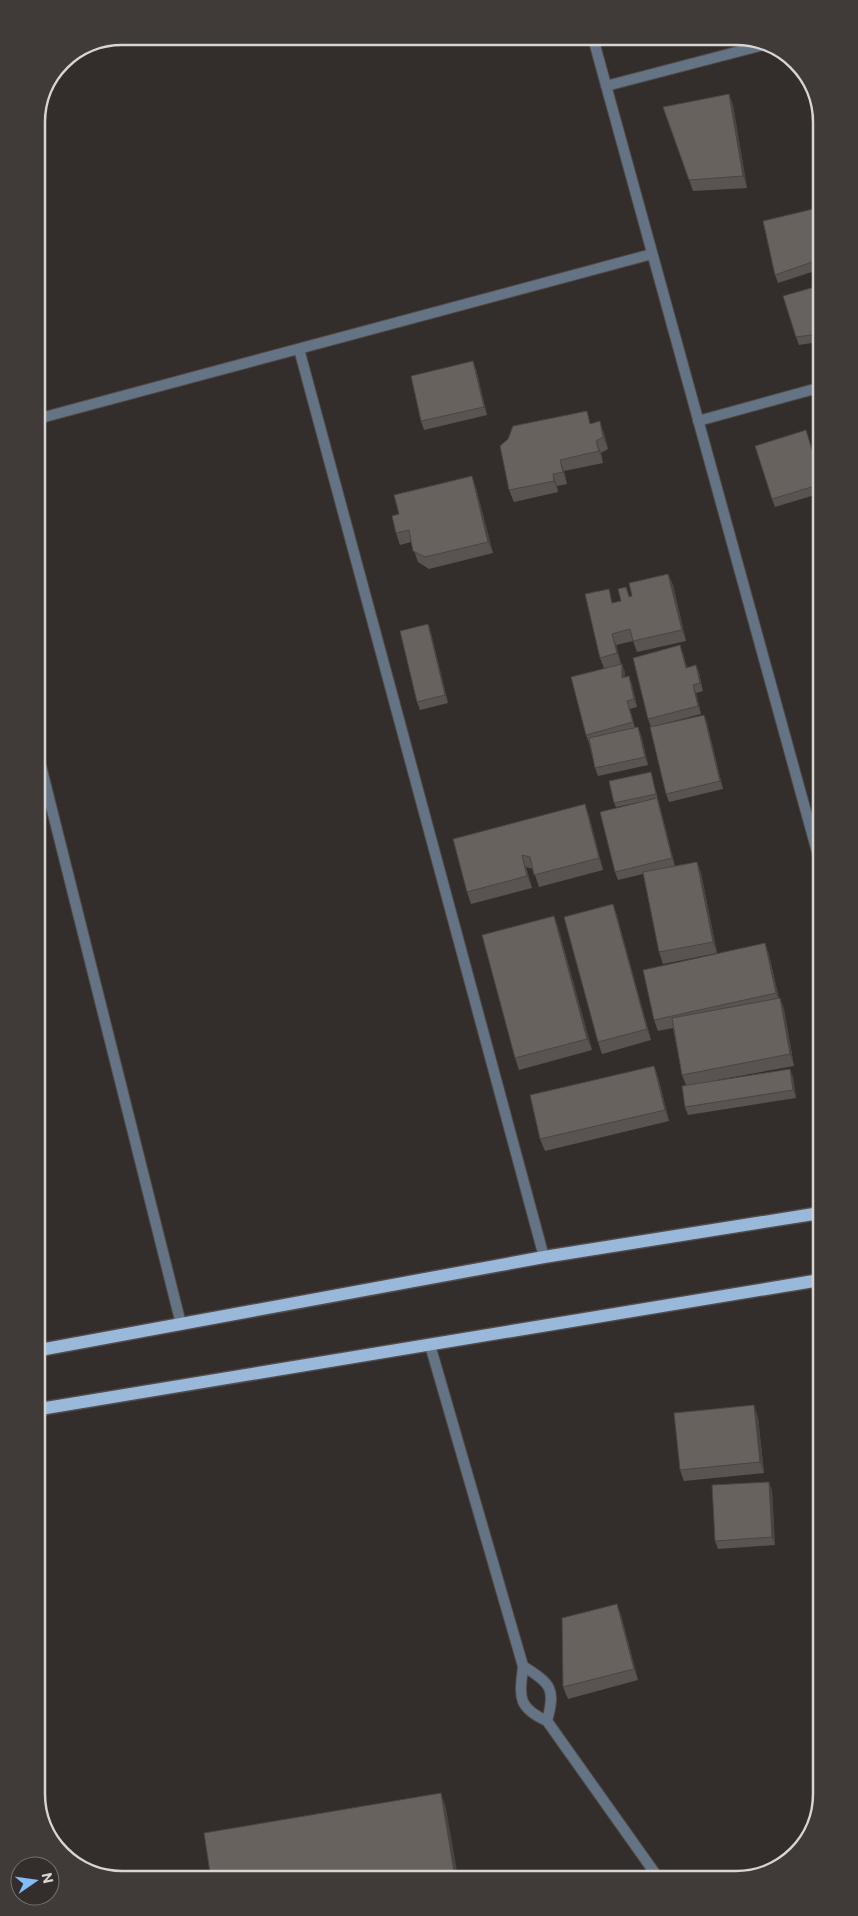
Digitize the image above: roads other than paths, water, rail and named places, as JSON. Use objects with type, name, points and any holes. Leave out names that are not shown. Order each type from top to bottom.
[{"type":"main road","points":[[45,1349],[544,1257],[813,1214]]},
{"type":"main road","points":[[45,1408],[813,1281]]},
{"type":"street","points":[[595,45],[813,837]]},
{"type":"street","points":[[606,86],[754,48]]},
{"type":"street","points":[[45,417],[652,254]]},
{"type":"street","points":[[299,349],[544,1257]]},
{"type":"street","points":[[698,421],[813,389]]},
{"type":"street","points":[[45,782],[181,1324]]},
{"type":"street","points":[[430,1345],[523,1666],[520,1688],[522,1702],[531,1714],[547,1721],[653,1871]]},
{"type":"street","points":[[523,1666],[541,1677],[549,1688],[552,1701],[547,1721]]}]
